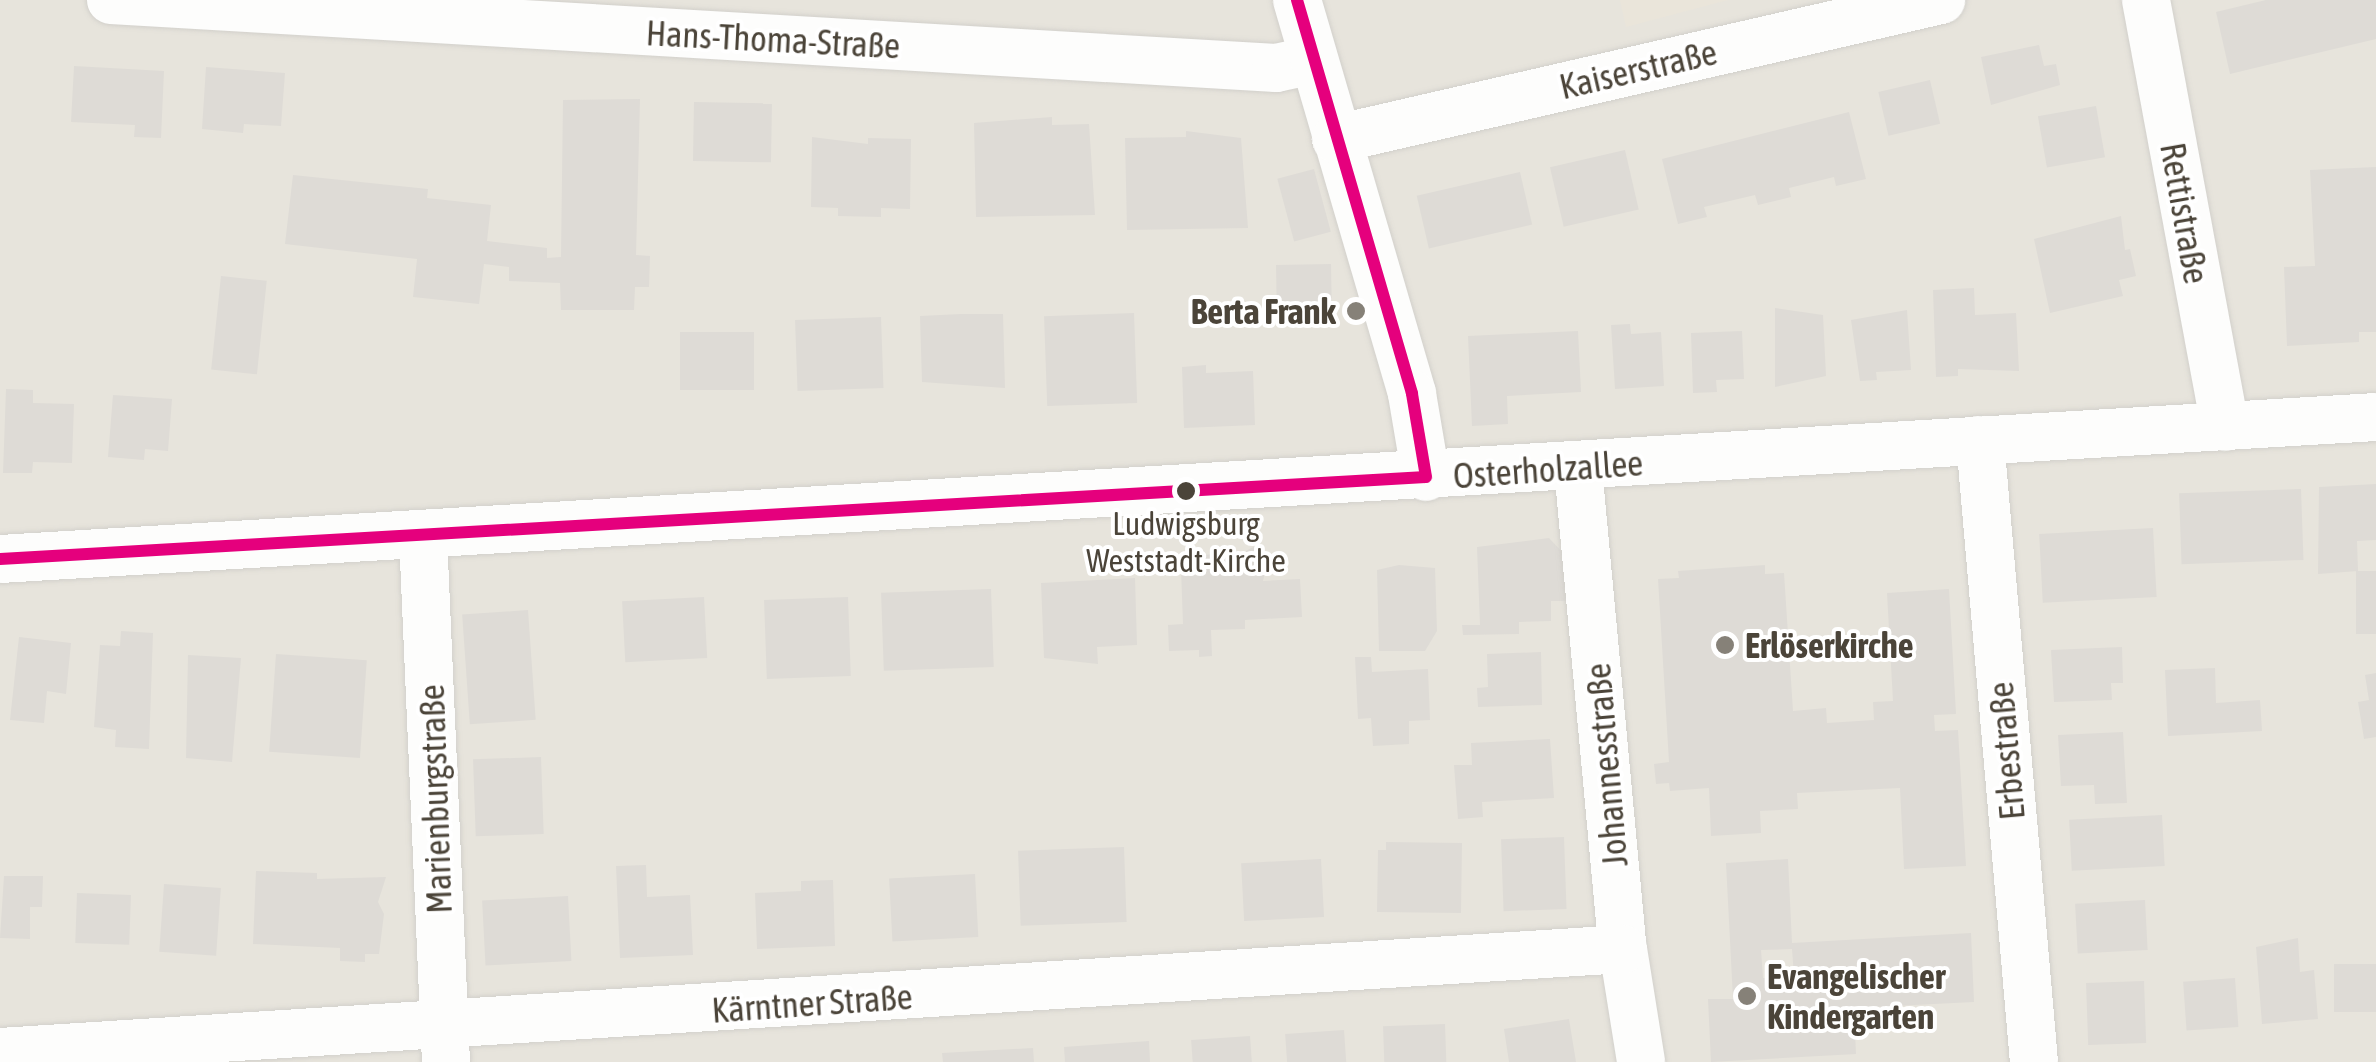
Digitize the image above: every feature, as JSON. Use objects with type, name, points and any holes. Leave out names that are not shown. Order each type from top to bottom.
[{"type":"street","name":"Hans-Thoma-Straße","points":[[112,0],[1276,68],[1313,60]]},
{"type":"street","points":[[1298,0],[1412,394],[1426,477]]},
{"type":"street","name":"Kaiserstraße","points":[[1336,139],[1941,0]]},
{"type":"street","name":"Rettistraße","points":[[2146,0],[2225,427]]},
{"type":"street","name":"Osterholzallee","points":[[0,559],[1578,468],[2376,417]]},
{"type":"street","name":"Erbestraße","points":[[1980,440],[2034,1062]]},
{"type":"street","name":"Johannesstraße","points":[[1578,468],[1623,949],[1641,1062]]},
{"type":"street","name":"Marienburgstraße","points":[[423,536],[445,1045]]},
{"type":"street","name":"Kärntner Straße","points":[[0,1052],[445,1045],[1623,949]]},
{"type":"shaded area","points":[[0,0],[2376,0],[2376,1062],[0,1062]]},
{"type":"shaded area","points":[[1620,0],[1728,0],[1626,27]]},
{"type":"building","points":[[2266,0],[2376,0],[2376,39],[2230,74],[2216,12]]},
{"type":"building","points":[[2039,45],[2044,66],[2056,64],[2060,85],[1991,105],[1981,57]]},
{"type":"building","points":[[74,66],[164,71],[161,138],[134,137],[135,125],[71,122]]},
{"type":"building","points":[[206,67],[285,73],[281,126],[244,124],[243,133],[202,129]]},
{"type":"building","points":[[1930,80],[1940,124],[1888,136],[1878,92]]},
{"type":"building","points":[[640,99],[636,255],[650,256],[649,287],[635,287],[634,310],[561,310],[560,283],[509,281],[509,267],[484,264],[479,304],[413,297],[417,259],[285,244],[293,175],[428,189],[427,198],[491,205],[487,241],[547,248],[547,258],[561,257],[563,100]]},
{"type":"building","points":[[694,102],[772,103],[771,162],[693,161]]},
{"type":"building","points":[[2096,106],[2105,157],[2047,167],[2038,116]]},
{"type":"building","points":[[1849,112],[1866,179],[1836,186],[1834,177],[1789,188],[1791,197],[1758,205],[1755,195],[1704,207],[1707,217],[1678,224],[1662,159]]},
{"type":"building","points":[[1052,117],[1052,125],[1089,124],[1095,215],[976,217],[974,123]]},
{"type":"building","points":[[1186,131],[1241,138],[1248,228],[1127,230],[1125,138],[1186,137]]},
{"type":"building","points":[[812,137],[868,144],[868,138],[911,139],[910,209],[881,208],[881,217],[838,216],[838,208],[811,207]]},
{"type":"building","points":[[1625,150],[1639,209],[1564,227],[1550,167]]},
{"type":"building","points":[[2376,167],[2376,332],[2359,332],[2359,342],[2287,346],[2284,267],[2315,266],[2310,170]]},
{"type":"building","points":[[1314,169],[1331,232],[1294,242],[1277,179]]},
{"type":"building","points":[[1520,172],[1532,225],[1429,248],[1417,196]]},
{"type":"building","points":[[2121,216],[2125,250],[2130,249],[2136,276],[2119,280],[2123,296],[2050,313],[2034,239]]},
{"type":"building","points":[[1331,264],[1332,314],[1277,315],[1276,265]]},
{"type":"building","points":[[221,276],[267,281],[257,374],[211,369]]},
{"type":"building","points":[[1974,288],[1975,315],[2016,313],[2019,371],[1958,369],[1958,376],[1936,377],[1933,290]]},
{"type":"building","points":[[1775,308],[1823,315],[1826,376],[1775,387]]},
{"type":"building","points":[[1907,310],[1911,370],[1876,372],[1877,380],[1860,381],[1851,320]]},
{"type":"building","points":[[1134,313],[1137,403],[1047,406],[1044,316]]},
{"type":"building","points":[[1003,314],[1005,388],[922,382],[920,316]]},
{"type":"building","points":[[881,317],[883,388],[798,391],[795,320]]},
{"type":"building","points":[[1630,324],[1631,334],[1661,332],[1664,386],[1615,389],[1611,325]]},
{"type":"building","points":[[1578,331],[1581,392],[1507,396],[1508,424],[1472,426],[1468,336]]},
{"type":"building","points":[[1742,331],[1744,379],[1716,380],[1717,392],[1693,393],[1691,333]]},
{"type":"building","points":[[680,332],[754,332],[754,390],[680,390]]},
{"type":"building","points":[[1206,365],[1206,373],[1253,371],[1255,425],[1184,428],[1182,367]]},
{"type":"building","points":[[6,389],[33,390],[33,403],[74,404],[72,463],[33,462],[32,473],[3,473]]},
{"type":"building","points":[[113,395],[172,399],[168,451],[145,449],[144,460],[108,457]]},
{"type":"building","points":[[2376,484],[2376,540],[2357,541],[2358,571],[2318,574],[2319,487]]},
{"type":"building","points":[[2301,489],[2303,560],[2182,564],[2179,493]]},
{"type":"building","points":[[2153,528],[2157,597],[2043,603],[2039,534]]},
{"type":"building","points":[[1549,538],[1568,558],[1569,601],[1551,601],[1551,621],[1519,622],[1519,634],[1463,635],[1462,625],[1480,625],[1477,547]]},
{"type":"building","points":[[1255,546],[1269,554],[1263,581],[1300,579],[1302,617],[1245,620],[1245,629],[1211,630],[1212,656],[1199,657],[1199,650],[1169,651],[1168,625],[1183,624],[1181,569],[1173,564],[1181,552],[1189,557],[1237,551],[1237,556]]},
{"type":"building","points":[[1399,565],[1435,568],[1437,631],[1425,651],[1379,651],[1377,570]]},
{"type":"building","points":[[1765,565],[1765,574],[1784,573],[1793,711],[1826,708],[1827,723],[1874,720],[1873,702],[1893,701],[1887,593],[1949,589],[1956,714],[1934,715],[1935,731],[1958,730],[1966,866],[1904,869],[1900,788],[1797,793],[1798,809],[1760,811],[1761,833],[1711,836],[1709,788],[1670,791],[1669,783],[1656,784],[1654,764],[1669,762],[1658,579],[1679,578],[1678,571]]},
{"type":"building","points":[[2356,571],[2376,571],[2376,634],[2356,634]]},
{"type":"building","points":[[1135,578],[1137,645],[1097,647],[1098,664],[1044,658],[1041,583]]},
{"type":"building","points":[[991,589],[994,667],[884,671],[881,593]]},
{"type":"building","points":[[704,597],[707,658],[625,662],[622,601]]},
{"type":"building","points":[[848,597],[851,676],[767,679],[764,600]]},
{"type":"building","points":[[528,610],[536,720],[470,724],[462,615]]},
{"type":"building","points":[[121,631],[153,633],[149,749],[115,747],[116,730],[94,727],[100,645],[120,646]]},
{"type":"building","points":[[19,637],[71,643],[66,694],[47,691],[44,723],[10,720]]},
{"type":"building","points":[[2122,647],[2123,683],[2111,683],[2112,700],[2054,702],[2051,650]]},
{"type":"building","points":[[1541,652],[1542,705],[1478,707],[1477,688],[1488,687],[1487,654]]},
{"type":"building","points":[[276,654],[367,660],[360,758],[269,752]]},
{"type":"building","points":[[188,655],[241,658],[232,762],[186,758]]},
{"type":"building","points":[[1355,657],[1371,657],[1372,672],[1428,669],[1430,720],[1409,721],[1409,744],[1373,746],[1371,718],[1358,719]]},
{"type":"building","points":[[2215,668],[2216,703],[2260,700],[2262,731],[2168,736],[2165,670]]},
{"type":"building","points":[[2376,673],[2376,737],[2364,739],[2358,702],[2369,700],[2365,675]]},
{"type":"building","points":[[2123,732],[2127,803],[2095,804],[2094,785],[2061,786],[2058,735]]},
{"type":"building","points":[[1550,739],[1554,798],[1482,802],[1483,817],[1458,819],[1454,765],[1472,765],[1471,743]]},
{"type":"building","points":[[541,757],[544,834],[476,836],[473,759]]},
{"type":"building","points":[[2162,815],[2165,866],[2072,871],[2069,820]]},
{"type":"building","points":[[1564,837],[1567,909],[1504,911],[1501,839]]},
{"type":"building","points":[[1386,842],[1462,843],[1461,913],[1377,912],[1378,850],[1386,850]]},
{"type":"building","points":[[1124,847],[1127,922],[1021,926],[1018,851]]},
{"type":"building","points":[[1321,859],[1324,917],[1244,921],[1241,863]]},
{"type":"building","points":[[1788,859],[1792,943],[1971,933],[1974,1002],[1854,1008],[1856,1054],[1711,1062],[1708,999],[1733,999],[1726,863]],"holes":[[[1792,949],[1794,976],[1763,978],[1761,950]]]},
{"type":"building","points":[[646,865],[647,897],[690,895],[693,955],[620,958],[616,866]]},
{"type":"building","points":[[256,871],[317,873],[317,879],[386,877],[378,902],[384,914],[379,954],[365,954],[365,962],[340,961],[340,948],[253,944]]},
{"type":"building","points":[[975,874],[978,937],[892,941],[889,879]]},
{"type":"building","points":[[4,876],[43,876],[42,907],[30,907],[30,939],[0,938]]},
{"type":"building","points":[[833,880],[835,946],[757,949],[755,893],[801,891],[801,881]]},
{"type":"building","points":[[164,884],[221,888],[216,956],[159,952]]},
{"type":"building","points":[[77,893],[131,895],[129,945],[75,943]]},
{"type":"building","points":[[568,896],[571,961],[486,965],[482,901]]},
{"type":"building","points":[[2145,900],[2148,950],[2078,954],[2075,904]]},
{"type":"building","points":[[2298,938],[2300,972],[2314,970],[2318,1019],[2262,1024],[2256,947]]},
{"type":"building","points":[[2334,964],[2376,964],[2376,1012],[2334,1012]]},
{"type":"building","points":[[2235,978],[2238,1027],[2187,1031],[2183,982]]},
{"type":"building","points":[[2144,981],[2146,1043],[2088,1045],[2086,983]]},
{"type":"building","points":[[1569,1019],[1576,1062],[1509,1062],[1504,1029]]},
{"type":"building","points":[[1445,1024],[1446,1062],[1384,1062],[1383,1026]]},
{"type":"building","points":[[1344,1030],[1346,1062],[1287,1062],[1285,1034]]},
{"type":"building","points":[[1250,1036],[1252,1062],[1193,1062],[1191,1040]]},
{"type":"building","points":[[1149,1041],[1150,1062],[1065,1062],[1064,1047]]},
{"type":"building","points":[[1033,1048],[1034,1062],[943,1062],[942,1053]]},
{"type":"transit line","points":[[1297,0],[1412,394],[1426,477]]},
{"type":"transit line","points":[[0,559],[1426,477]]},
{"type":"place","name":"Berta Frank","points":[[1356,311]]},
{"type":"place","name":"Ludwigsburg Weststadt-Kirche","points":[[1186,491]]},
{"type":"place","name":"Erlöserkirche","points":[[1725,645]]},
{"type":"place","name":"Evangelischer Kindergarten","points":[[1747,996]]}]
